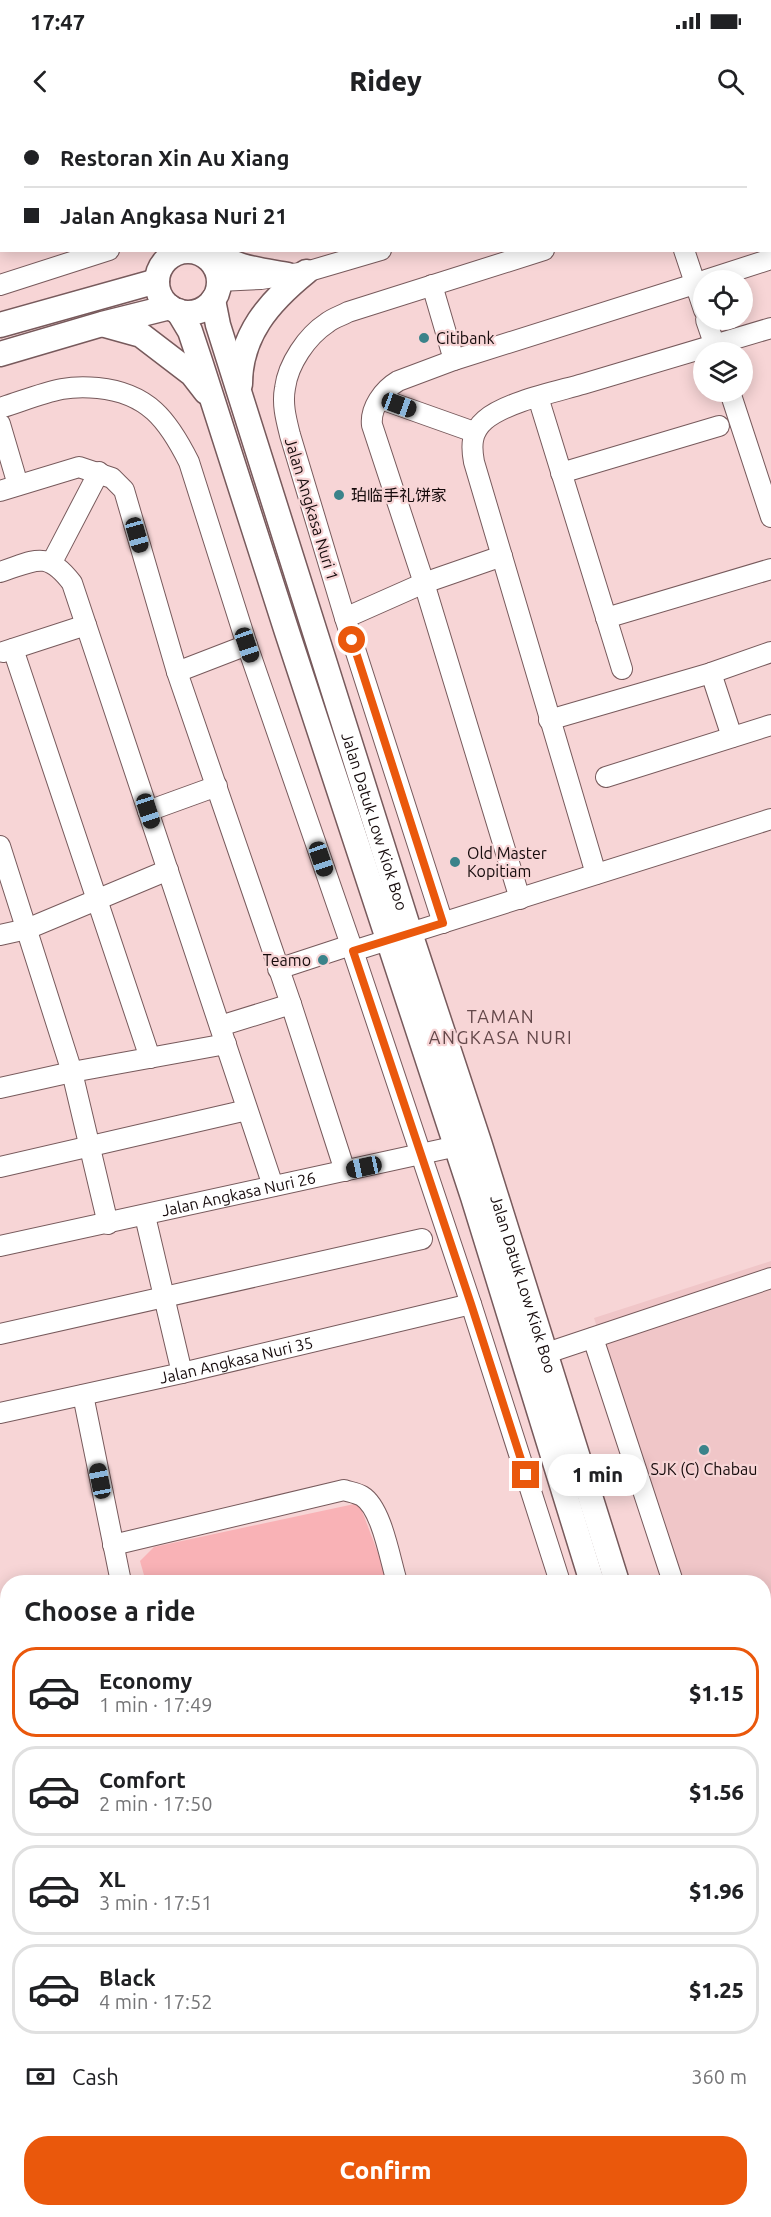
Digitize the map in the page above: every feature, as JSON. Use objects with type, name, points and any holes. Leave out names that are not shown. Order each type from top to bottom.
[{"type":"main road","points":[[0,325],[90,300],[180,252]]},
{"type":"main road","points":[[160,261],[163,300],[174,309],[186,313],[201,310],[216,291],[217,270],[212,261],[197,252]]},
{"type":"main road","points":[[212,252],[221,259],[243,267],[297,274]]},
{"type":"main road","points":[[240,394],[240,363],[256,323],[297,274]]},
{"type":"main road","name":"Jalan Datuk Low Kiok Boo","points":[[216,291],[218,326],[399,937]]},
{"type":"main road","points":[[0,354],[102,324],[174,309]]},
{"type":"main road","name":"Jalan Datuk Low Kiok Boo","points":[[174,309],[190,331],[468,1144],[534,1358],[590,1575]]},
{"type":"main road","points":[[102,324],[141,335],[192,374],[213,400]]},
{"type":"main road","name":"Jalan Datuk Low Kiok Boo","points":[[534,1358],[614,1575]]},
{"type":"street","points":[[0,285],[103,252]]},
{"type":"street","points":[[216,291],[261,279],[297,274],[371,252]]},
{"type":"street","name":"Jalan Angkasa Nuri 1","points":[[443,923],[345,618],[290,435],[285,411],[285,387],[293,364],[309,340],[326,323],[348,312],[538,252]]},
{"type":"street","points":[[685,252],[695,270]]},
{"type":"street","points":[[738,270],[771,259]]},
{"type":"street","points":[[432,285],[454,360]]},
{"type":"street","points":[[520,899],[424,583],[372,425],[372,410],[391,386],[398,381],[454,360],[693,285]]},
{"type":"street","points":[[734,342],[771,328]]},
{"type":"street","points":[[596,874],[474,462],[472,447],[474,432],[498,411],[538,397],[693,355]]},
{"type":"street","points":[[0,408],[62,389],[90,387],[118,390],[142,400],[161,416],[178,439],[189,462],[247,645],[352,948],[471,1304],[558,1575]]},
{"type":"street","points":[[538,397],[622,669]]},
{"type":"street","points":[[381,399],[474,432]]},
{"type":"street","points":[[734,402],[766,486],[771,517]]},
{"type":"street","points":[[0,424],[9,488],[76,467],[99,472],[117,481],[124,490],[177,672],[291,1004],[345,1171]]},
{"type":"street","points":[[561,473],[718,426]]},
{"type":"street","points":[[52,562],[99,472]]},
{"type":"street","points":[[345,618],[424,583],[502,556]]},
{"type":"street","points":[[0,572],[41,559],[52,562],[72,583],[273,1186]]},
{"type":"street","points":[[606,618],[771,569]]},
{"type":"street","points":[[86,625],[5,654],[98,899],[150,1058]]},
{"type":"street","points":[[177,672],[247,645]]},
{"type":"street","points":[[549,720],[711,673],[771,652]]},
{"type":"street","points":[[711,673],[732,737]]},
{"type":"street","points":[[606,777],[771,725]]},
{"type":"street","points":[[148,811],[217,786]]},
{"type":"street","points":[[278,969],[399,937],[771,819]]},
{"type":"street","points":[[0,846],[72,1072],[108,1224]]},
{"type":"street","points":[[0,936],[27,929],[168,870]]},
{"type":"street","points":[[0,1088],[150,1058],[223,1035],[291,1004]]},
{"type":"street","points":[[0,1167],[247,1110]]},
{"type":"street","name":"Jalan Angkasa Nuri 26","points":[[0,1246],[468,1144]]},
{"type":"street","points":[[145,1216],[182,1374]]},
{"type":"street","points":[[0,1334],[422,1239]]},
{"type":"street","points":[[534,1358],[771,1278]]},
{"type":"street","name":"Jalan Angkasa Nuri 35","points":[[0,1413],[182,1374],[471,1304]]},
{"type":"street","points":[[593,1338],[671,1575]]},
{"type":"street","points":[[83,1395],[119,1575]]},
{"type":"street","points":[[113,1545],[344,1490],[363,1497],[377,1516],[395,1575]]},
{"type":"shaded area","name":"SJK (C) Chabau","points":[[771,1261],[771,1575],[678,1575],[594,1318]]},
{"type":"shaded area","points":[[359,1503],[386,1575],[144,1575],[140,1561],[154,1547]]},
{"type":"place","name":"Citibank","points":[[424,338]]},
{"type":"place","name":"珀临手礼饼家","points":[[339,495]]},
{"type":"place","name":"Old Master Kopitiam","points":[[455,862]]},
{"type":"place","name":"Teamo","points":[[323,960]]},
{"type":"place","name":"SJK (C) Chabau","points":[[704,1450]]},
{"type":"district","name":"TAMAN ANGKASA NURI","points":[[501,1026]]},
{"type":"route","points":[[352,640],[443,923],[353,951],[526,1475]]}]
